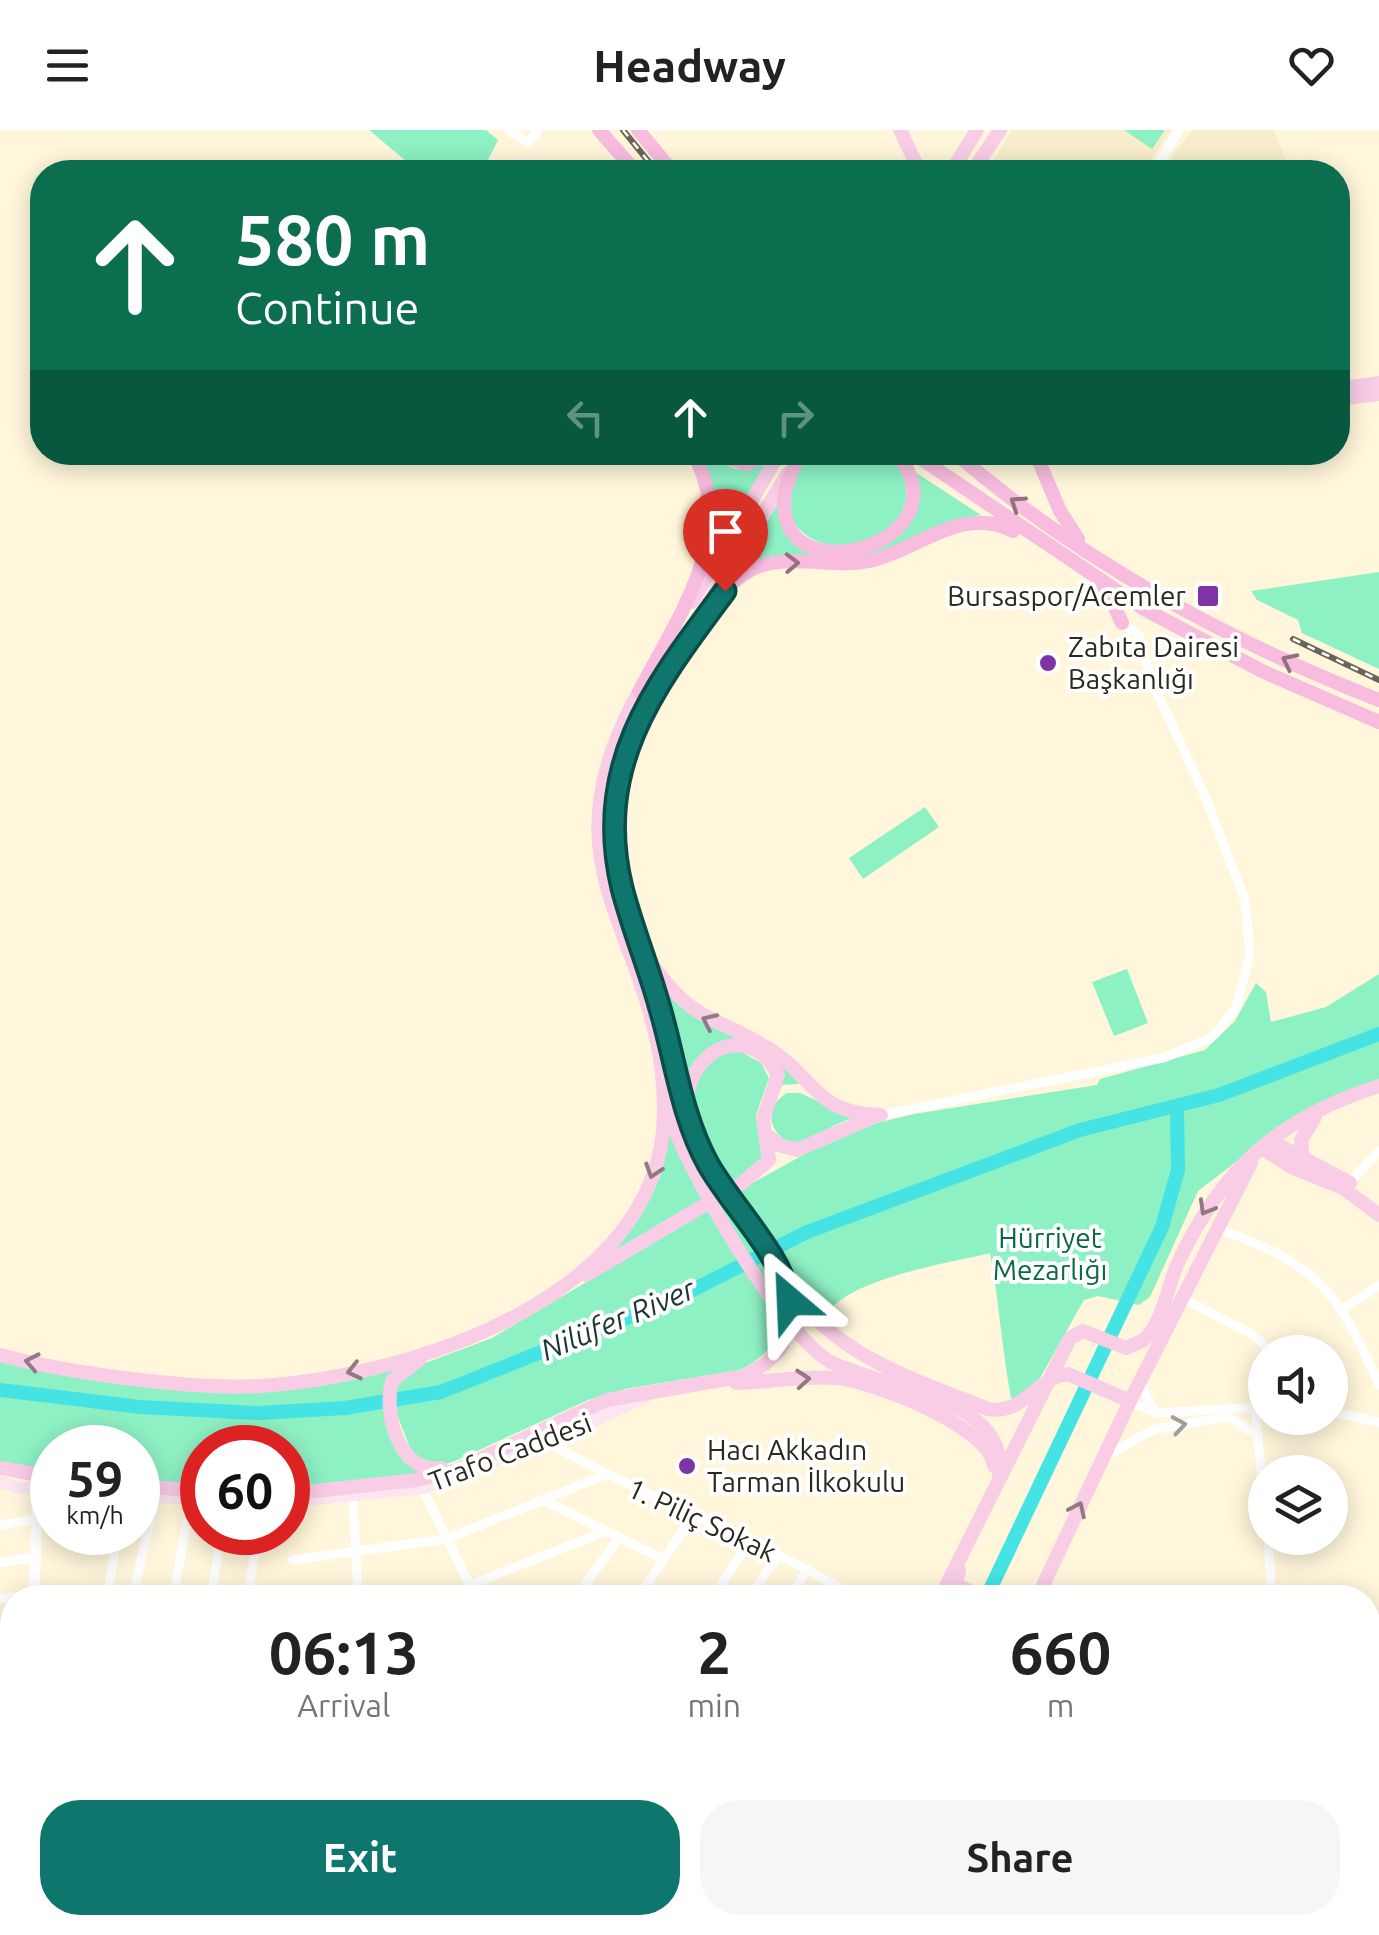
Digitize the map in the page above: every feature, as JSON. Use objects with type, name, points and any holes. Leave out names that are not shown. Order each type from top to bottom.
[{"type":"highway","points":[[599,130],[625,160]]},
{"type":"highway","points":[[638,130],[663,160]]},
{"type":"highway","points":[[638,692],[712,535],[707,483],[698,465]]},
{"type":"highway","points":[[795,465],[784,496],[786,521],[810,547],[835,552],[880,542],[908,515],[912,483],[906,465]]},
{"type":"highway","points":[[929,465],[1056,553],[1204,642],[1376,721]]},
{"type":"highway","points":[[969,465],[1084,548],[1182,608],[1379,700]]},
{"type":"highway","points":[[1043,465],[1060,512],[1084,548]]},
{"type":"highway","points":[[670,665],[725,591],[752,569],[777,563],[842,566],[874,560],[909,548],[960,522],[977,520],[1005,527],[1056,553],[1075,574],[1110,597],[1122,623]]},
{"type":"main road","points":[[900,130],[914,160]]},
{"type":"main road","points":[[958,160],[977,130]]},
{"type":"main road","points":[[980,160],[1000,130]]},
{"type":"main road","points":[[1350,387],[1379,383]]},
{"type":"main road","points":[[1350,398],[1379,394]]},
{"type":"main road","points":[[542,1301],[599,1255],[638,1207],[663,1134],[657,1041],[601,875],[596,834],[606,759],[638,692],[769,465]]},
{"type":"main road","points":[[792,465],[630,734],[615,806],[622,889],[644,953],[685,1110],[709,1166],[781,1275],[811,1316],[856,1352],[988,1409],[1010,1409],[1028,1401],[1046,1382],[1068,1374],[1130,1400]]},
{"type":"main road","points":[[644,953],[675,997],[693,1013],[776,1053],[833,1107],[881,1115]]},
{"type":"main road","points":[[0,1356],[60,1368],[260,1386],[324,1378],[428,1353],[482,1334],[764,1168],[769,1160],[763,1119],[778,1075],[772,1064],[736,1046],[704,1056],[688,1087],[685,1110]]},
{"type":"main road","points":[[767,1104],[785,1088],[814,1093]]},
{"type":"main road","points":[[1043,1585],[1102,1457],[1248,1166],[1268,1146],[1316,1117],[1379,1089]]},
{"type":"main road","points":[[946,1585],[1070,1338],[1090,1333],[1132,1347],[1149,1336],[1205,1208],[1234,1171],[1305,1116],[1379,1089]]},
{"type":"main road","points":[[663,1092],[676,1137],[698,1179],[792,1330],[829,1361],[986,1425],[999,1452],[998,1483]]},
{"type":"main road","points":[[768,1136],[779,1145],[797,1150],[840,1128],[881,1115]]},
{"type":"main road","points":[[1297,1162],[1302,1140],[1316,1117]]},
{"type":"main road","points":[[1268,1146],[1342,1188],[1379,1215]]},
{"type":"main road","points":[[1297,1162],[1349,1182],[1379,1204]]},
{"type":"main road","points":[[706,1385],[755,1371],[781,1348],[790,1314],[781,1275]]},
{"type":"main road","points":[[428,1353],[401,1372],[388,1395],[404,1452],[421,1466],[448,1467],[485,1455]]},
{"type":"main road","points":[[310,1492],[417,1480],[454,1471],[606,1400],[668,1389],[815,1377],[872,1386],[975,1436],[993,1458],[990,1499]]},
{"type":"main road","name":"Trafo Caddesi","points":[[310,1500],[422,1488],[546,1442],[668,1389]]},
{"type":"main road","points":[[962,1585],[956,1579],[996,1501],[1005,1468],[1006,1442],[1000,1428],[972,1402]]},
{"type":"main road","points":[[0,1468],[30,1479]]},
{"type":"main road","points":[[0,1482],[30,1483]]},
{"type":"street","points":[[509,130],[528,144],[538,130]]},
{"type":"street","points":[[1161,160],[1179,130]]},
{"type":"street","points":[[881,1115],[1164,1058],[1211,1038],[1236,1008],[1250,954],[1245,900],[1205,796],[1152,682],[1139,636],[1122,623]]},
{"type":"street","points":[[1349,1182],[1379,1150]]},
{"type":"street","points":[[1216,1228],[1299,1262],[1335,1296],[1379,1385]]},
{"type":"street","points":[[1342,1309],[1379,1286]]},
{"type":"street","points":[[1182,1298],[1253,1335]]},
{"type":"street","points":[[1140,1381],[1156,1413]]},
{"type":"street","points":[[1130,1400],[1156,1413],[1248,1409]]},
{"type":"street","points":[[1348,1416],[1379,1422]]},
{"type":"street","points":[[1102,1457],[1156,1429],[1229,1417],[1248,1429]]},
{"type":"street","points":[[1258,1435],[1260,1455]]},
{"type":"street","name":"1. Piliç Sokak","points":[[546,1442],[605,1475],[835,1585]]},
{"type":"street","points":[[292,1560],[446,1539],[605,1475]]},
{"type":"street","points":[[422,1488],[469,1585]]},
{"type":"street","points":[[353,1497],[357,1585]]},
{"type":"street","points":[[544,1500],[664,1560]]},
{"type":"street","points":[[647,1585],[692,1516]]},
{"type":"street","points":[[0,1522],[30,1520]]},
{"type":"street","points":[[488,1585],[606,1531]]},
{"type":"street","points":[[585,1585],[619,1537]]},
{"type":"street","points":[[721,1585],[750,1541]]},
{"type":"street","points":[[109,1585],[114,1555]]},
{"type":"street","points":[[135,1585],[142,1555]]},
{"type":"street","points":[[176,1585],[184,1555]]},
{"type":"street","points":[[212,1585],[217,1555]]},
{"type":"street","points":[[250,1585],[255,1555]]},
{"type":"street","points":[[758,1585],[778,1555]]},
{"type":"street","points":[[1269,1555],[1271,1585]]},
{"type":"street","points":[[0,1563],[34,1557],[34,1585]]},
{"type":"street","points":[[798,1585],[808,1569]]},
{"type":"shaded area","points":[[1012,130],[1172,130],[1150,160],[993,160]]},
{"type":"shaded area","points":[[1192,130],[1274,130],[1285,160],[1170,160]]},
{"type":"green space","points":[[369,130],[486,130],[498,140],[488,160],[405,160]]},
{"type":"green space","points":[[1124,130],[1165,130],[1152,149]]},
{"type":"green space","points":[[701,465],[736,469],[766,465],[714,552],[715,503]]},
{"type":"green space","points":[[802,465],[895,465],[904,478],[905,502],[895,522],[876,537],[852,545],[828,545],[805,534],[788,512],[792,482]]},
{"type":"green space","points":[[915,472],[981,515],[950,521],[882,553],[734,575],[777,505],[793,541],[863,548],[891,539],[916,511]]},
{"type":"green space","points":[[1379,572],[1379,669],[1302,633],[1298,620],[1257,600],[1251,591]]},
{"type":"green space","points":[[925,807],[939,827],[863,879],[849,858]]},
{"type":"green space","points":[[1127,969],[1148,1023],[1114,1036],[1092,982]]},
{"type":"green space","name":"Hürriyet Mezarlığı","points":[[1379,974],[1379,1081],[1274,1133],[1198,1191],[1150,1297],[1139,1305],[1098,1296],[1084,1300],[1040,1378],[1017,1399],[1011,1398],[990,1253],[875,1283],[836,1304],[824,1318],[738,1191],[848,1130],[914,1114],[1097,1085],[1100,1079],[1205,1050],[1235,1021],[1256,983],[1266,992],[1271,1022],[1326,1007]]},
{"type":"green space","points":[[662,985],[694,1015],[768,1055],[799,1084],[781,1085],[766,1057],[713,1047],[693,1063],[684,1088]]},
{"type":"green space","points":[[740,1051],[761,1063],[769,1078],[756,1115],[762,1159],[733,1183],[700,1132],[690,1093],[713,1055]]},
{"type":"green space","points":[[787,1093],[800,1093],[855,1118],[813,1137],[787,1142],[775,1130],[771,1117],[775,1104]]},
{"type":"green space","points":[[672,1103],[695,1161],[715,1193],[614,1253],[660,1177]]},
{"type":"green space","points":[[721,1202],[776,1289],[781,1312],[778,1333],[765,1353],[740,1370],[625,1389],[588,1400],[453,1462],[437,1466],[412,1453],[395,1409],[397,1382],[412,1368],[492,1338]]},
{"type":"green space","points":[[0,1361],[79,1376],[300,1388],[398,1367],[385,1390],[387,1425],[403,1461],[428,1473],[310,1487],[310,1425],[180,1425],[180,1485],[160,1484],[160,1425],[30,1425],[30,1468],[0,1463]]},
{"type":"waterway","name":"Nilüfer River","points":[[0,1390],[140,1407],[258,1413],[345,1408],[441,1392],[679,1297],[807,1232],[1080,1130],[1219,1095],[1379,1034]]},
{"type":"waterway","points":[[992,1585],[1162,1227],[1178,1170],[1177,1107]]},
{"type":"railway","points":[[623,130],[647,160]]},
{"type":"railway","points":[[1293,639],[1379,680]]},
{"type":"place","name":"Bursaspor/Acemler","points":[[1208,596]]},
{"type":"place","name":"Zabıta Dairesi Başkanlığı","points":[[1048,663]]},
{"type":"place","name":"Hacı Akkadın Tarman İlkokulu","points":[[687,1466]]},
{"type":"route","points":[[725,591],[670,665],[630,734],[615,806],[616,844],[622,889],[672,1048],[690,1127],[709,1166],[781,1275],[790,1301]]}]
